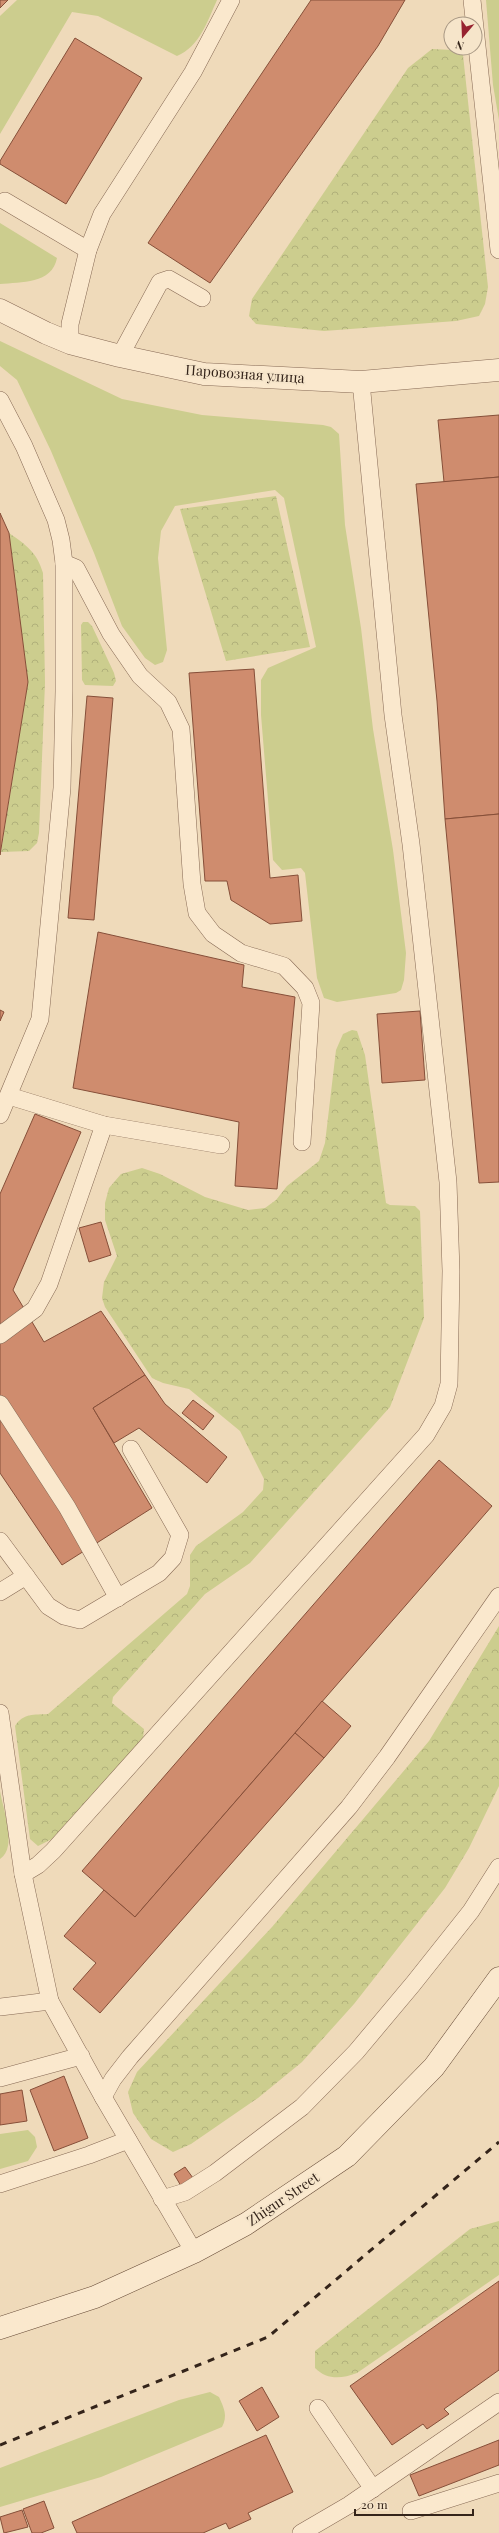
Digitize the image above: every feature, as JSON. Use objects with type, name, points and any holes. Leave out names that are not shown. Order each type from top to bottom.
[{"type":"main road","name":"Паровозная улица","points":[[0,310],[70,343],[120,356],[204,374],[361,382],[499,370]]},
{"type":"main road","name":"Zhigur Street","points":[[0,2328],[95,2297],[194,2252],[246,2224],[347,2156],[434,2067],[499,1978]]},
{"type":"lane","points":[[70,343],[70,324],[88,250],[102,214],[193,72],[231,0]]},
{"type":"lane","points":[[472,0],[499,250]]},
{"type":"lane","points":[[5,201],[88,250]]},
{"type":"lane","points":[[120,356],[160,282],[169,279],[202,298]]},
{"type":"lane","points":[[23,1874],[38,1865],[52,1851],[426,1434],[443,1406],[449,1384],[451,1271],[448,1182],[412,844],[393,715],[361,382]]},
{"type":"lane","points":[[0,400],[24,446],[56,520],[62,540],[64,562],[62,788],[40,1019],[10,1096],[0,1115]]},
{"type":"lane","points":[[64,562],[76,568],[111,634],[140,676],[168,702],[181,729],[192,884],[197,913],[213,934],[241,953],[284,966],[305,988],[310,1003],[302,1142]]},
{"type":"lane","points":[[10,1096],[104,1125],[221,1145]]},
{"type":"lane","points":[[0,1335],[35,1309],[49,1284],[104,1125]]},
{"type":"lane","points":[[0,1404],[66,1507],[118,1598]]},
{"type":"lane","points":[[0,1541],[48,1606],[64,1616],[80,1620],[160,1573],[173,1558],[180,1535],[131,1449]]},
{"type":"lane","points":[[0,1592],[26,1576]]},
{"type":"lane","points":[[103,2097],[113,2078],[130,2057],[349,1807],[387,1757],[499,1596]]},
{"type":"lane","points":[[0,1713],[23,1874],[50,2001],[82,2056],[103,2097],[194,2252]]},
{"type":"lane","points":[[162,2199],[185,2192],[215,2173],[302,2107],[356,2052],[413,1984],[471,1911],[499,1867]]},
{"type":"lane","points":[[0,2007],[50,2001]]},
{"type":"lane","points":[[0,2078],[82,2056]]},
{"type":"lane","points":[[0,2184],[90,2155],[128,2140]]},
{"type":"lane","points":[[301,2533],[323,2522],[373,2489],[499,2402]]},
{"type":"lane","points":[[318,2408],[373,2489]]},
{"type":"lane","points":[[411,2511],[499,2483]]},
{"type":"green space","points":[[17,0],[217,0],[206,25],[197,40],[185,52],[177,56],[98,16],[72,12],[0,134],[0,16]]},
{"type":"green space","points":[[486,0],[499,0],[499,120],[493,85]]},
{"type":"green space","points":[[432,49],[443,50],[443,56],[463,56],[488,287],[485,304],[479,316],[456,321],[324,331],[256,324],[249,316],[252,299],[408,68]]},
{"type":"green space","points":[[0,223],[57,258],[49,273],[26,282],[0,284]]},
{"type":"green space","points":[[0,341],[122,399],[202,415],[323,425],[331,427],[339,434],[345,525],[361,628],[373,729],[393,850],[406,953],[404,980],[401,990],[396,993],[337,1002],[324,998],[317,978],[305,873],[301,868],[282,870],[273,860],[261,715],[261,680],[268,668],[316,647],[284,498],[275,490],[175,506],[161,531],[158,558],[167,650],[163,662],[155,665],[145,658],[122,626],[94,553],[51,451],[17,380],[0,366]]},
{"type":"green space","points":[[276,496],[310,647],[226,661],[180,509]]},
{"type":"green space","points":[[9,533],[26,545],[34,554],[43,573],[45,683],[39,833],[37,843],[29,851],[1,852],[28,682]]},
{"type":"green space","points":[[83,622],[88,622],[92,626],[114,673],[116,681],[113,686],[85,685],[82,680],[81,625]]},
{"type":"green space","points":[[352,1030],[357,1031],[365,1055],[386,1203],[390,1205],[415,1206],[420,1211],[424,1318],[390,1407],[250,1563],[205,1594],[113,1697],[112,1703],[144,1729],[143,1739],[52,1839],[38,1846],[30,1839],[15,1726],[25,1717],[48,1714],[187,1594],[190,1586],[190,1555],[196,1546],[243,1512],[263,1490],[264,1479],[240,1431],[189,1389],[163,1383],[152,1378],[105,1307],[102,1298],[104,1282],[117,1256],[105,1220],[105,1203],[109,1188],[121,1174],[142,1168],[160,1174],[205,1197],[248,1210],[265,1208],[276,1200],[287,1186],[319,1161],[325,1143],[336,1050],[343,1034]]},
{"type":"green space","points":[[499,1626],[499,1786],[469,1848],[445,1888],[354,2004],[302,2062],[258,2098],[191,2144],[173,2152],[151,2139],[133,2113],[128,2092],[137,2072],[272,1927],[429,1741]]},
{"type":"green space","points":[[0,1791],[9,1837],[8,1846],[0,1859]]},
{"type":"green space","points":[[28,2130],[35,2137],[37,2147],[28,2161],[0,2169],[0,2134]]},
{"type":"green space","points":[[499,2221],[499,2275],[357,2373],[334,2377],[324,2375],[315,2368],[315,2351],[470,2229]]},
{"type":"green space","points":[[210,2392],[219,2397],[224,2408],[225,2419],[222,2427],[101,2477],[0,2507],[0,2468],[179,2400]]},
{"type":"building","points":[[0,0],[8,0],[0,8]]},
{"type":"building","points":[[311,0],[405,0],[378,46],[210,283],[148,243]]},
{"type":"building","points":[[75,38],[142,78],[66,204],[0,164],[0,161]]},
{"type":"building","points":[[499,415],[499,477],[444,482],[438,420]]},
{"type":"building","points":[[499,477],[499,814],[445,819],[437,701],[416,484]]},
{"type":"building","points":[[0,513],[9,533],[28,682],[0,855]]},
{"type":"building","points":[[254,669],[270,878],[298,875],[302,921],[270,924],[231,900],[227,881],[205,881],[189,673]]},
{"type":"building","points":[[87,696],[113,698],[94,920],[68,918]]},
{"type":"building","points":[[499,814],[499,1182],[479,1183],[445,819]]},
{"type":"building","points":[[98,932],[244,965],[242,987],[295,997],[277,1189],[235,1186],[239,1122],[73,1088]]},
{"type":"building","points":[[0,1010],[4,1012],[0,1021]]},
{"type":"building","points":[[420,1011],[425,1080],[382,1083],[377,1014]]},
{"type":"building","points":[[35,1114],[81,1132],[13,1290],[44,1342],[101,1311],[145,1375],[93,1408],[152,1508],[62,1565],[0,1473],[0,1194]]},
{"type":"building","points":[[101,1222],[111,1255],[89,1262],[79,1228]]},
{"type":"building","points":[[145,1375],[165,1404],[227,1457],[207,1483],[139,1428],[114,1443],[93,1408]]},
{"type":"building","points":[[193,1400],[214,1416],[203,1430],[182,1413]]},
{"type":"building","points":[[439,1460],[492,1506],[135,1917],[82,1871]]},
{"type":"building","points":[[322,1701],[351,1726],[324,1758],[295,1733]]},
{"type":"building","points":[[295,1733],[324,1758],[100,2013],[73,1989],[96,1963],[64,1936],[104,1890],[135,1917]]},
{"type":"building","points":[[64,2076],[88,2138],[54,2151],[30,2090]]},
{"type":"building","points":[[22,2090],[27,2121],[0,2125],[0,2094]]},
{"type":"building","points":[[185,2167],[193,2178],[181,2186],[174,2174]]},
{"type":"building","points":[[499,2281],[499,2370],[444,2409],[449,2414],[427,2429],[423,2424],[392,2445],[350,2386]]},
{"type":"building","points":[[262,2387],[279,2417],[257,2431],[239,2401]]},
{"type":"building","points":[[266,2435],[293,2492],[248,2513],[251,2519],[229,2529],[226,2523],[203,2533],[77,2533],[72,2522]]},
{"type":"building","points":[[499,2440],[499,2465],[419,2496],[410,2475]]},
{"type":"building","points":[[44,2501],[54,2528],[41,2533],[32,2533],[23,2509]]},
{"type":"building","points":[[22,2510],[28,2527],[4,2533],[0,2517]]},
{"type":"railway","points":[[0,2445],[268,2337],[499,2142]]}]
